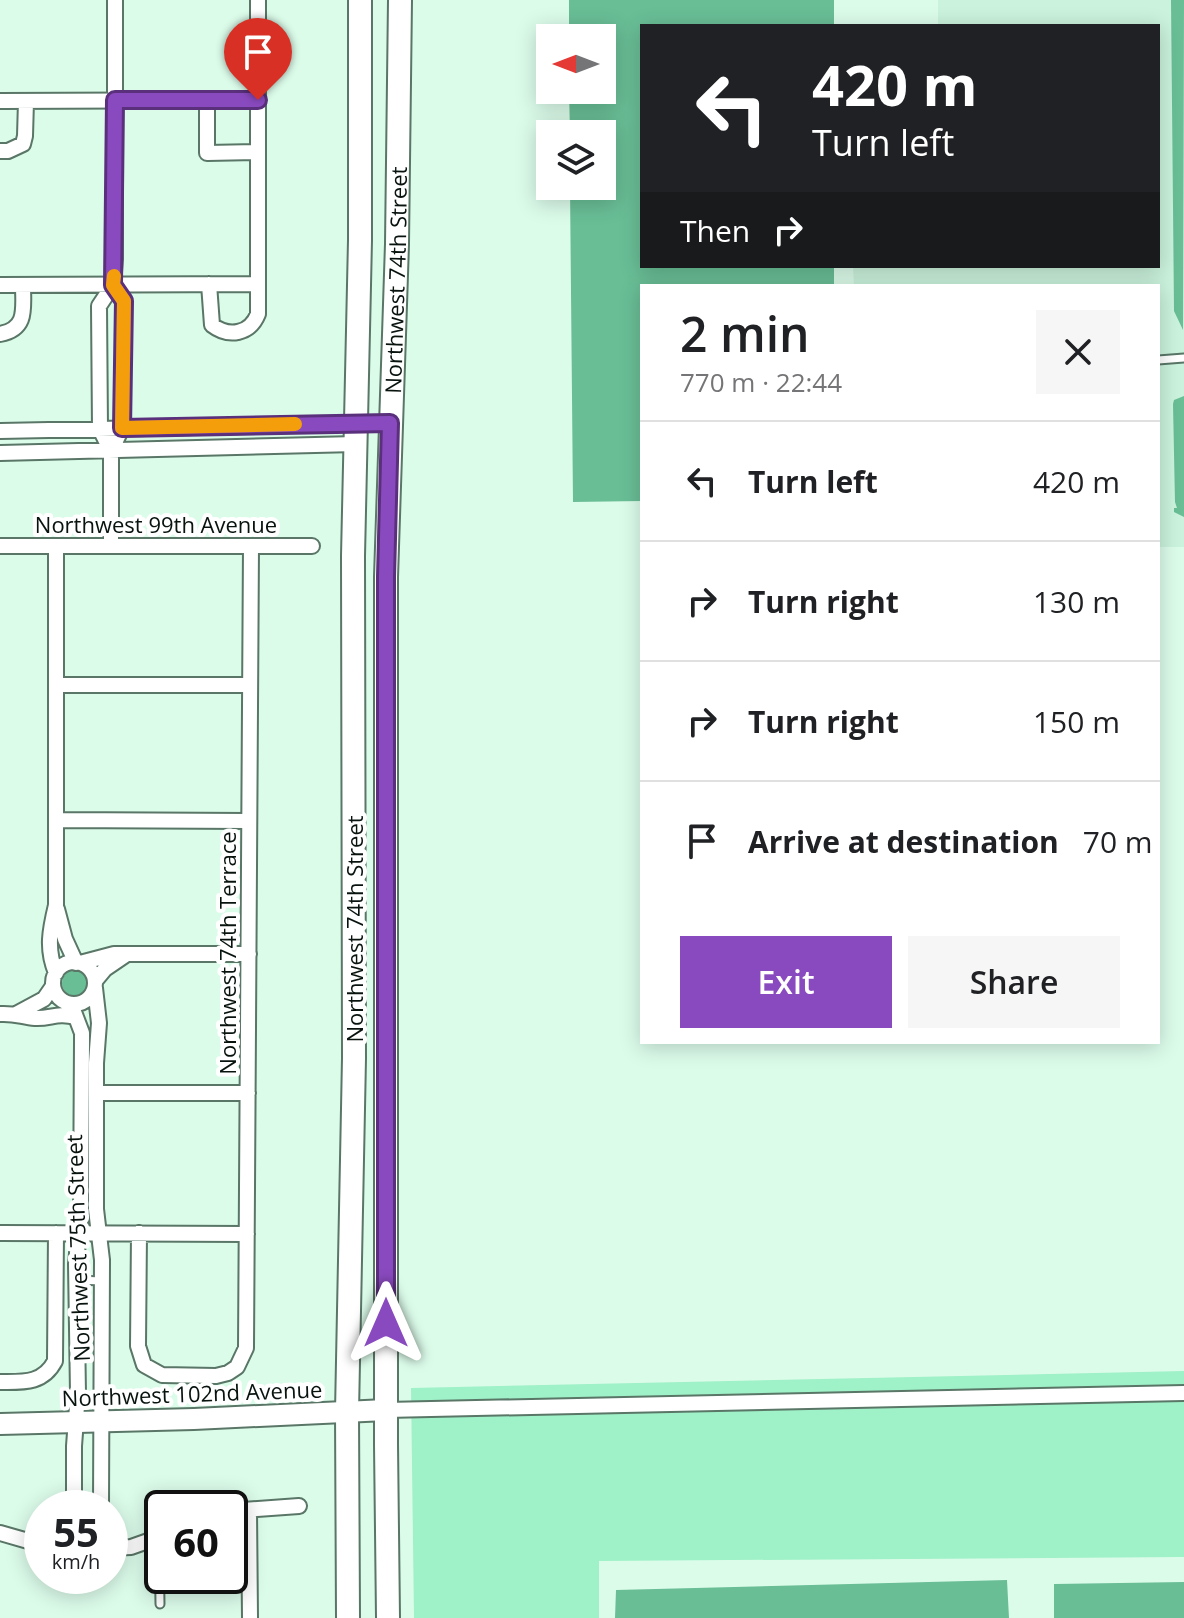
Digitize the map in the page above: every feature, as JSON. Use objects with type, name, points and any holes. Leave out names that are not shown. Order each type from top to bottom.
[{"type":"main road","name":"Northwest 74th Street","points":[[348,1618],[347,1412],[354,1058],[353,556],[360,0]]},
{"type":"main road","name":"Northwest 74th Street","points":[[388,1618],[386,577],[397,244],[400,0]]},
{"type":"street","points":[[111,451],[100,429],[99,306],[113,285],[115,0]]},
{"type":"street","points":[[209,284],[212,325],[225,332],[237,332],[247,330],[254,324],[258,314],[258,0]]},
{"type":"street","points":[[207,100],[207,153],[258,152]]},
{"type":"street","points":[[0,101],[258,100]]},
{"type":"street","points":[[0,151],[23,144],[26,101]]},
{"type":"street","points":[[0,285],[258,284]]},
{"type":"street","points":[[0,334],[12,332],[23,316],[23,285]]},
{"type":"street","points":[[111,546],[111,451],[122,428],[124,322],[124,301],[113,285]]},
{"type":"street","points":[[99,322],[110,316],[124,322]]},
{"type":"street","points":[[0,453],[111,451],[356,433],[390,423]]},
{"type":"street","points":[[0,431],[122,428],[356,433]]},
{"type":"street","name":"Northwest 99th Avenue","points":[[0,546],[312,546]]},
{"type":"street","points":[[56,546],[56,905],[49,956],[59,998],[73,1011]]},
{"type":"street","name":"Northwest 74th Terrace","points":[[139,1233],[140,1356],[144,1365],[162,1375],[216,1376],[228,1373],[243,1359],[246,1348],[251,546]]},
{"type":"street","points":[[56,685],[250,685]]},
{"type":"street","points":[[56,820],[249,821]]},
{"type":"street","points":[[56,905],[65,939],[78,963],[90,969],[95,984]]},
{"type":"street","points":[[18,1013],[44,999],[65,964],[114,954],[249,954]]},
{"type":"street","points":[[0,1014],[18,1013],[35,1018],[73,1011],[83,1002],[105,969],[127,954]]},
{"type":"street","name":"Northwest 75th Street","points":[[95,984],[99,1023],[96,1209],[102,1281],[101,1490]]},
{"type":"street","name":"Northwest 75th Street","points":[[73,1011],[82,1042],[74,1490]]},
{"type":"street","points":[[96,1093],[248,1093]]},
{"type":"street","points":[[0,1233],[247,1234]]},
{"type":"street","points":[[0,1382],[31,1381],[50,1370],[56,1350],[56,1233]]},
{"type":"street","points":[[386,1410],[1184,1393]]},
{"type":"street","name":"Northwest 102nd Avenue","points":[[0,1424],[386,1410]]},
{"type":"street","points":[[250,1618],[249,1511],[299,1506]]},
{"type":"street","points":[[0,1533],[24,1540]]},
{"type":"lane","points":[[1160,360],[1184,358]]},
{"type":"lane","points":[[77,1280],[102,1281]]},
{"type":"lane","points":[[160,1594],[160,1604]]},
{"type":"shaded area","points":[[569,0],[834,0],[834,24],[640,24],[640,268],[834,268],[834,284],[640,284],[640,501],[573,502],[570,200],[616,200],[616,120],[570,120],[569,104],[616,104],[616,24],[569,24]]},
{"type":"shaded area","points":[[938,0],[1184,0],[1184,547],[1160,547],[1160,284],[854,284],[853,268],[1160,268],[1160,24],[938,24]]},
{"type":"shaded area","points":[[1171,0],[1184,0],[1183,330],[1174,311]]},
{"type":"shaded area","points":[[1184,396],[1184,517],[1174,512],[1177,508],[1173,404],[1174,400]]},
{"type":"shaded area","points":[[75,970],[84,974],[88,983],[84,992],[75,996],[66,992],[62,983],[66,974]]},
{"type":"shaded area","points":[[1184,1371],[1184,1557],[599,1561],[599,1618],[414,1618],[411,1388]]},
{"type":"shaded area","points":[[1007,1580],[1009,1618],[615,1618],[616,1590]]},
{"type":"shaded area","points":[[1184,1582],[1184,1618],[1054,1618],[1054,1584]]},
{"type":"slow traffic","points":[[114,276],[113,285],[124,301],[122,428],[295,424]]},
{"type":"route","points":[[258,100],[115,100],[113,285],[124,301],[122,428],[390,423],[386,577],[386,1323]]}]
